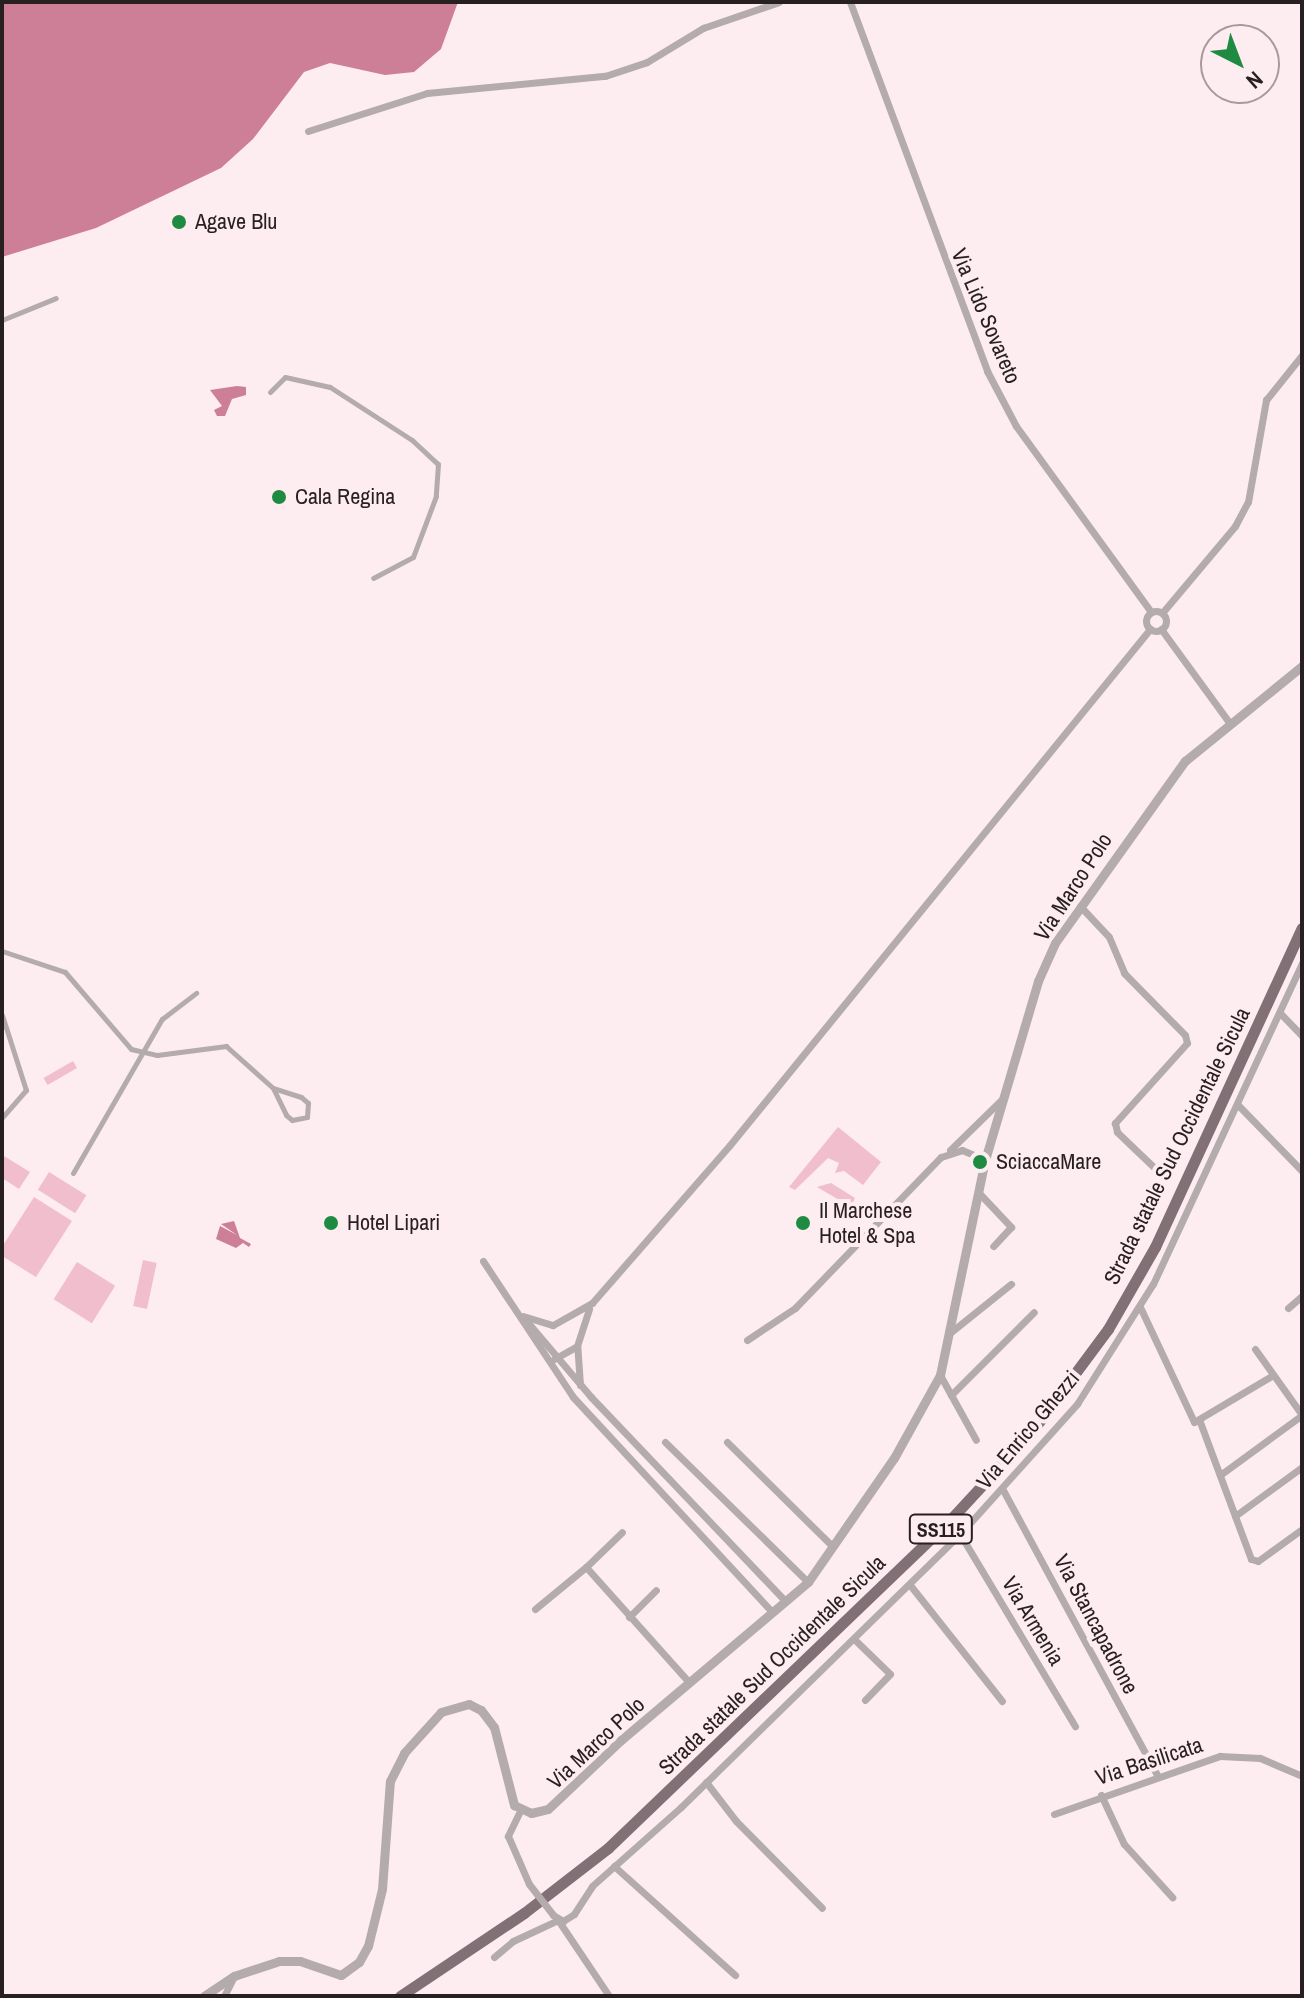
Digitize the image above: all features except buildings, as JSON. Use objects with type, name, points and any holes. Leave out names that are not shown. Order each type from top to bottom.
[{"type":"main road","name":"Strada statale Sud Occidentale Sicula","points":[[404,1994],[568,1881],[696,1768],[950,1520],[1033,1430],[1108,1329],[1155,1247],[1302,928]]},
{"type":"street","points":[[308,131],[427,93],[605,76],[647,62],[703,28],[779,2]]},
{"type":"street","name":"Via Lido Sovareto","points":[[850,2],[987,371],[1016,426],[1151,612]]},
{"type":"street","points":[[2,320],[56,298]]},
{"type":"street","points":[[1162,613],[1235,526],[1248,502],[1266,400],[1302,355]]},
{"type":"street","points":[[270,392],[285,377],[330,387],[412,440],[438,464],[436,496],[413,557],[373,578]]},
{"type":"street","points":[[1150,629],[1146,620],[1151,612],[1162,613]]},
{"type":"street","points":[[1161,629],[1166,622],[1162,613]]},
{"type":"street","points":[[1150,629],[1161,629]]},
{"type":"street","points":[[542,1356],[543,1340],[553,1325],[592,1303],[729,1146],[1150,629]]},
{"type":"street","points":[[1161,629],[1228,721]]},
{"type":"street","name":"Via Marco Polo","points":[[520,1811],[558,1805],[689,1682],[808,1582],[901,1447],[940,1375],[985,1160],[1046,961],[1164,785],[1228,721],[1302,666]]},
{"type":"street","points":[[1080,906],[1109,937],[1124,973],[1185,1035],[1187,1043],[1115,1123],[1117,1132],[1163,1176]]},
{"type":"street","points":[[2,951],[65,972],[122,1040],[142,1054],[226,1046],[273,1088],[292,1120],[307,1117],[308,1103],[301,1097],[273,1088]]},
{"type":"street","name":"Via Enrico Ghezzi","points":[[494,1957],[513,1941],[556,1918],[574,1914],[592,1886],[706,1782],[910,1585],[1003,1490],[1077,1404],[1140,1307],[1238,1105],[1302,963]]},
{"type":"street","points":[[73,1173],[172,1008],[196,993]]},
{"type":"street","points":[[1280,1013],[1302,1036]]},
{"type":"street","points":[[2,1015],[26,1090],[2,1118]]},
{"type":"street","points":[[747,1340],[795,1308],[1002,1099]]},
{"type":"street","points":[[1238,1105],[1302,1171]]},
{"type":"street","points":[[950,1150],[985,1160]]},
{"type":"street","points":[[979,1193],[1011,1227],[993,1246]]},
{"type":"street","points":[[483,1261],[542,1356],[581,1407],[772,1612]]},
{"type":"street","points":[[951,1332],[1011,1284]]},
{"type":"street","points":[[1288,1308],[1302,1296]]},
{"type":"street","points":[[511,1302],[580,1385],[785,1601]]},
{"type":"street","points":[[580,1385],[577,1346],[592,1303]]},
{"type":"street","points":[[1140,1307],[1171,1365],[1187,1413],[1194,1422],[1200,1422],[1273,1375]]},
{"type":"street","points":[[951,1395],[1034,1312]]},
{"type":"street","points":[[523,1316],[553,1325]]},
{"type":"street","points":[[542,1356],[558,1359],[577,1346]]},
{"type":"street","points":[[1220,1475],[1302,1415],[1255,1349]]},
{"type":"street","points":[[940,1375],[976,1440]]},
{"type":"street","points":[[1200,1422],[1251,1559],[1258,1561],[1302,1529]]},
{"type":"street","points":[[665,1442],[808,1582]]},
{"type":"street","points":[[727,1442],[832,1546]]},
{"type":"street","points":[[1235,1516],[1302,1467]]},
{"type":"street","name":"Via Stancapadrone","points":[[1003,1490],[1157,1775]]},
{"type":"street","points":[[535,1609],[622,1532]]},
{"type":"street","name":"Via Armenia","points":[[960,1534],[1075,1726]]},
{"type":"street","points":[[586,1567],[689,1682]]},
{"type":"street","points":[[910,1585],[1002,1701]]},
{"type":"street","points":[[629,1617],[656,1590]]},
{"type":"street","points":[[854,1639],[890,1674],[865,1700]]},
{"type":"street","points":[[204,1996],[234,1976],[279,1961],[300,1961],[341,1975],[359,1962],[368,1946],[382,1889],[390,1781],[418,1734],[441,1712],[469,1704],[489,1718],[508,1794],[520,1811],[510,1827],[510,1847],[529,1884],[609,1996]]},
{"type":"street","name":"Via Basilicata","points":[[1054,1814],[1157,1775],[1220,1756],[1260,1758],[1302,1776]]},
{"type":"street","points":[[706,1782],[736,1821],[822,1908]]},
{"type":"street","points":[[1101,1795],[1124,1844],[1172,1897]]},
{"type":"street","points":[[614,1866],[735,1975]]},
{"type":"street","points":[[224,1996],[234,1976]]},
{"type":"shaded area","points":[[2,2],[458,2],[441,49],[414,72],[385,75],[330,63],[304,72],[253,139],[221,168],[96,228],[2,257]]},
{"type":"shaded area","points":[[246,387],[246,395],[232,399],[225,416],[217,416],[214,410],[222,406],[210,390]]},
{"type":"shaded area","points":[[73,1061],[77,1068],[48,1085],[44,1078]]},
{"type":"shaded area","points":[[838,1127],[881,1162],[863,1185],[844,1171],[835,1173],[839,1163],[828,1158],[795,1190],[789,1187]]},
{"type":"shaded area","points":[[4,1156],[30,1172],[19,1189],[2,1178]]},
{"type":"shaded area","points":[[49,1172],[86,1195],[75,1213],[38,1190]]},
{"type":"shaded area","points":[[831,1183],[855,1198],[851,1207],[817,1187]]},
{"type":"shaded area","points":[[34,1197],[72,1221],[36,1277],[2,1256],[2,1247]]},
{"type":"shaded area","points":[[234,1221],[240,1238],[251,1244],[249,1247],[243,1243],[236,1248],[216,1239],[220,1226],[237,1235],[221,1224]]},
{"type":"shaded area","points":[[143,1260],[157,1263],[147,1309],[133,1306]]},
{"type":"shaded area","points":[[77,1262],[115,1286],[92,1323],[54,1299]]},
{"type":"place","name":"Agave Blu","points":[[179,222]]},
{"type":"place","name":"Cala Regina","points":[[279,497]]},
{"type":"place","name":"SciaccaMare","points":[[980,1162]]},
{"type":"place","name":"Hotel Lipari","points":[[331,1223]]},
{"type":"place","name":"Il Marchese Hotel & Spa","points":[[803,1223]]}]
